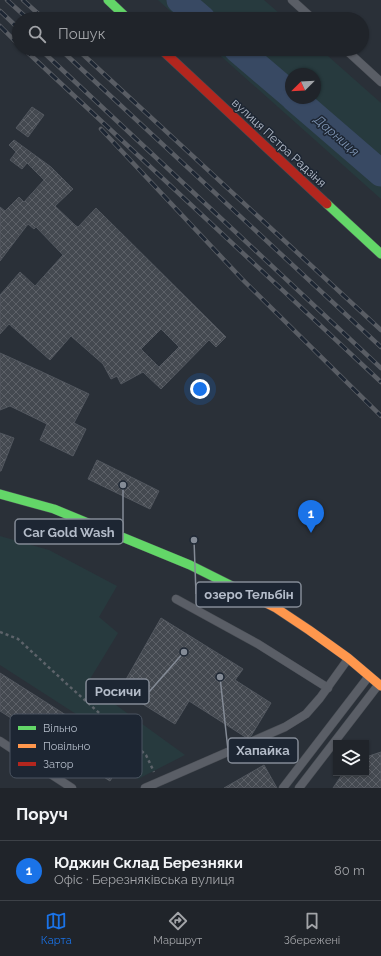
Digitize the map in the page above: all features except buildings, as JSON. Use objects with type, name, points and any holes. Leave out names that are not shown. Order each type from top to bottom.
[{"type":"street","points":[[108,0],[121,12]]},
{"type":"street","name":"вулиця Петра Радзіня","points":[[169,56],[381,254]]},
{"type":"street","points":[[0,494],[54,509],[190,565],[276,608],[348,658],[380,685]]},
{"type":"lane","points":[[292,0],[305,12]]},
{"type":"lane","points":[[353,56],[381,82]]},
{"type":"lane","points":[[176,598],[258,644],[328,688]]},
{"type":"lane","points":[[145,788],[285,727],[306,714],[328,688],[348,658]]},
{"type":"lane","points":[[283,788],[370,676]]},
{"type":"lane","points":[[299,788],[380,685]]},
{"type":"lane","points":[[0,741],[10,748]]},
{"type":"lane","points":[[57,778],[72,788]]},
{"type":"path","points":[[0,632],[18,639],[101,714]]},
{"type":"path","points":[[142,751],[146,755],[159,782]]},
{"type":"green space","points":[[158,0],[264,0],[278,12],[171,12]]},
{"type":"green space","points":[[221,56],[328,56],[381,103],[381,199]]},
{"type":"green space","points":[[0,536],[49,550],[117,586],[99,617],[118,633],[87,684],[128,714],[76,714],[0,665]]},
{"type":"green space","points":[[142,724],[185,755],[142,777]]},
{"type":"waterway","name":"Дарниця","points":[[180,0],[194,12]]},
{"type":"waterway","name":"Дарниця","points":[[245,56],[285,90]]},
{"type":"waterway","name":"Дарниця","points":[[301,104],[381,173]]},
{"type":"railway","points":[[7,0],[20,12]]},
{"type":"railway","points":[[23,0],[36,12]]},
{"type":"railway","points":[[0,11],[12,22]]},
{"type":"railway","points":[[0,26],[12,38]]},
{"type":"railway","points":[[32,56],[381,382]]},
{"type":"railway","points":[[47,56],[381,368]]},
{"type":"railway","points":[[68,56],[381,347]]},
{"type":"railway","points":[[85,56],[381,330]]},
{"type":"railway","points":[[101,129],[242,279],[381,416]]},
{"type":"traffic: fast","points":[[108,0],[121,12]]},
{"type":"traffic: fast","points":[[327,204],[381,254]]},
{"type":"traffic: fast","points":[[0,494],[54,509],[190,565],[236,588]]},
{"type":"traffic: slow","points":[[236,588],[276,608],[309,630],[348,658],[381,686]]},
{"type":"traffic: jam","points":[[168,56],[327,204]]},
{"type":"place","name":"Car Gold Wash","points":[[123,485]]},
{"type":"place","name":"Юджин Склад Березняки","points":[[311,533]]},
{"type":"place","name":"озеро Тельбін","points":[[194,540]]},
{"type":"place","name":"Росичи","points":[[184,652]]},
{"type":"place","name":"Хапайка","points":[[220,677]]}]
